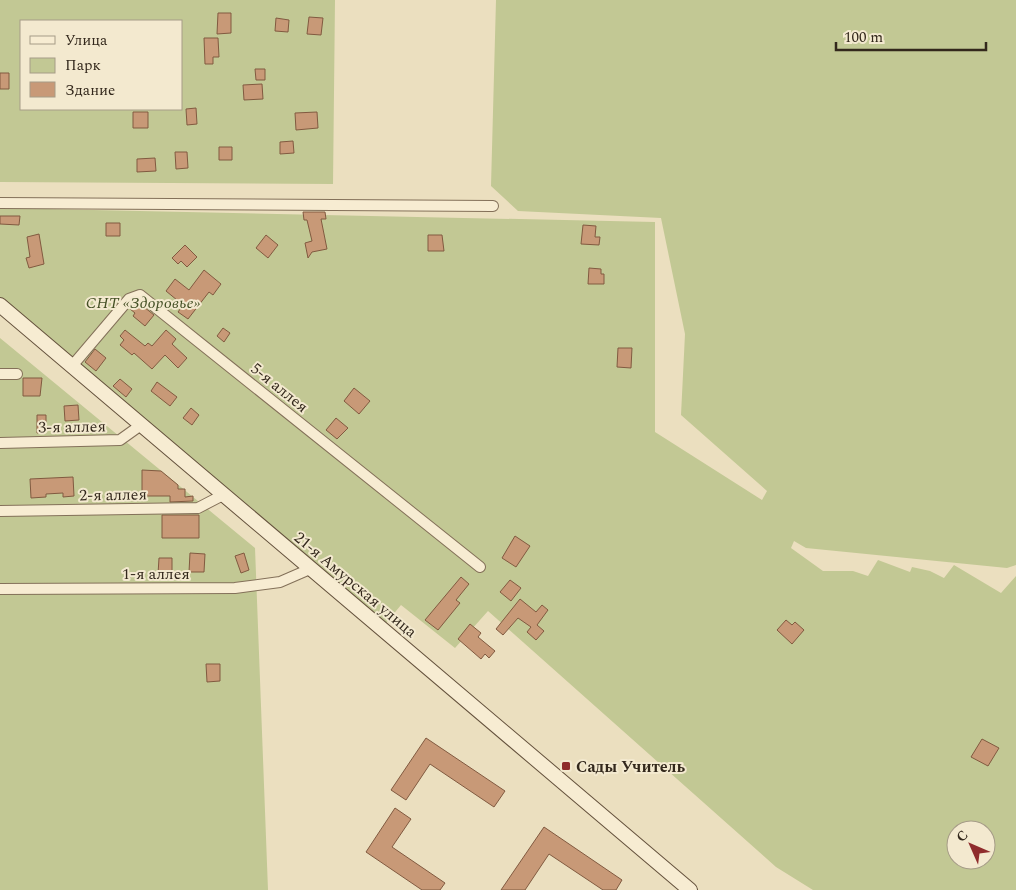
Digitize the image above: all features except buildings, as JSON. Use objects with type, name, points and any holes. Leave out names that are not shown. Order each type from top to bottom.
[{"type":"main road","name":"21-я Амурская улица","points":[[0,305],[690,890]]},
{"type":"street","points":[[0,203],[493,206]]},
{"type":"street","name":"5-я аллея","points":[[72,366],[129,299],[140,295],[480,567]]},
{"type":"street","points":[[0,374],[17,374]]},
{"type":"street","name":"3-я аллея","points":[[0,442],[120,440],[141,425]]},
{"type":"street","name":"2-я аллея","points":[[0,511],[198,508],[223,495]]},
{"type":"street","name":"1-я аллея","points":[[0,589],[235,588],[280,582],[310,569]]},
{"type":"green space","points":[[0,0],[335,0],[333,184],[0,182]]},
{"type":"green space","name":"СНТ «Здоровье»","points":[[496,0],[1016,0],[1016,565],[1007,568],[806,548],[794,541],[791,548],[823,571],[853,571],[868,576],[878,560],[910,572],[912,567],[930,571],[944,578],[954,565],[1001,593],[1016,576],[1016,890],[813,890],[776,867],[488,611],[455,648],[401,605],[386,623],[0,302],[0,208],[655,222],[655,432],[762,500],[767,491],[681,415],[685,334],[661,218],[518,211],[491,186]]},
{"type":"green space","points":[[0,338],[255,548],[268,890],[0,890]]},
{"type":"place","name":"Сады Учитель","points":[[566,766]]}]
